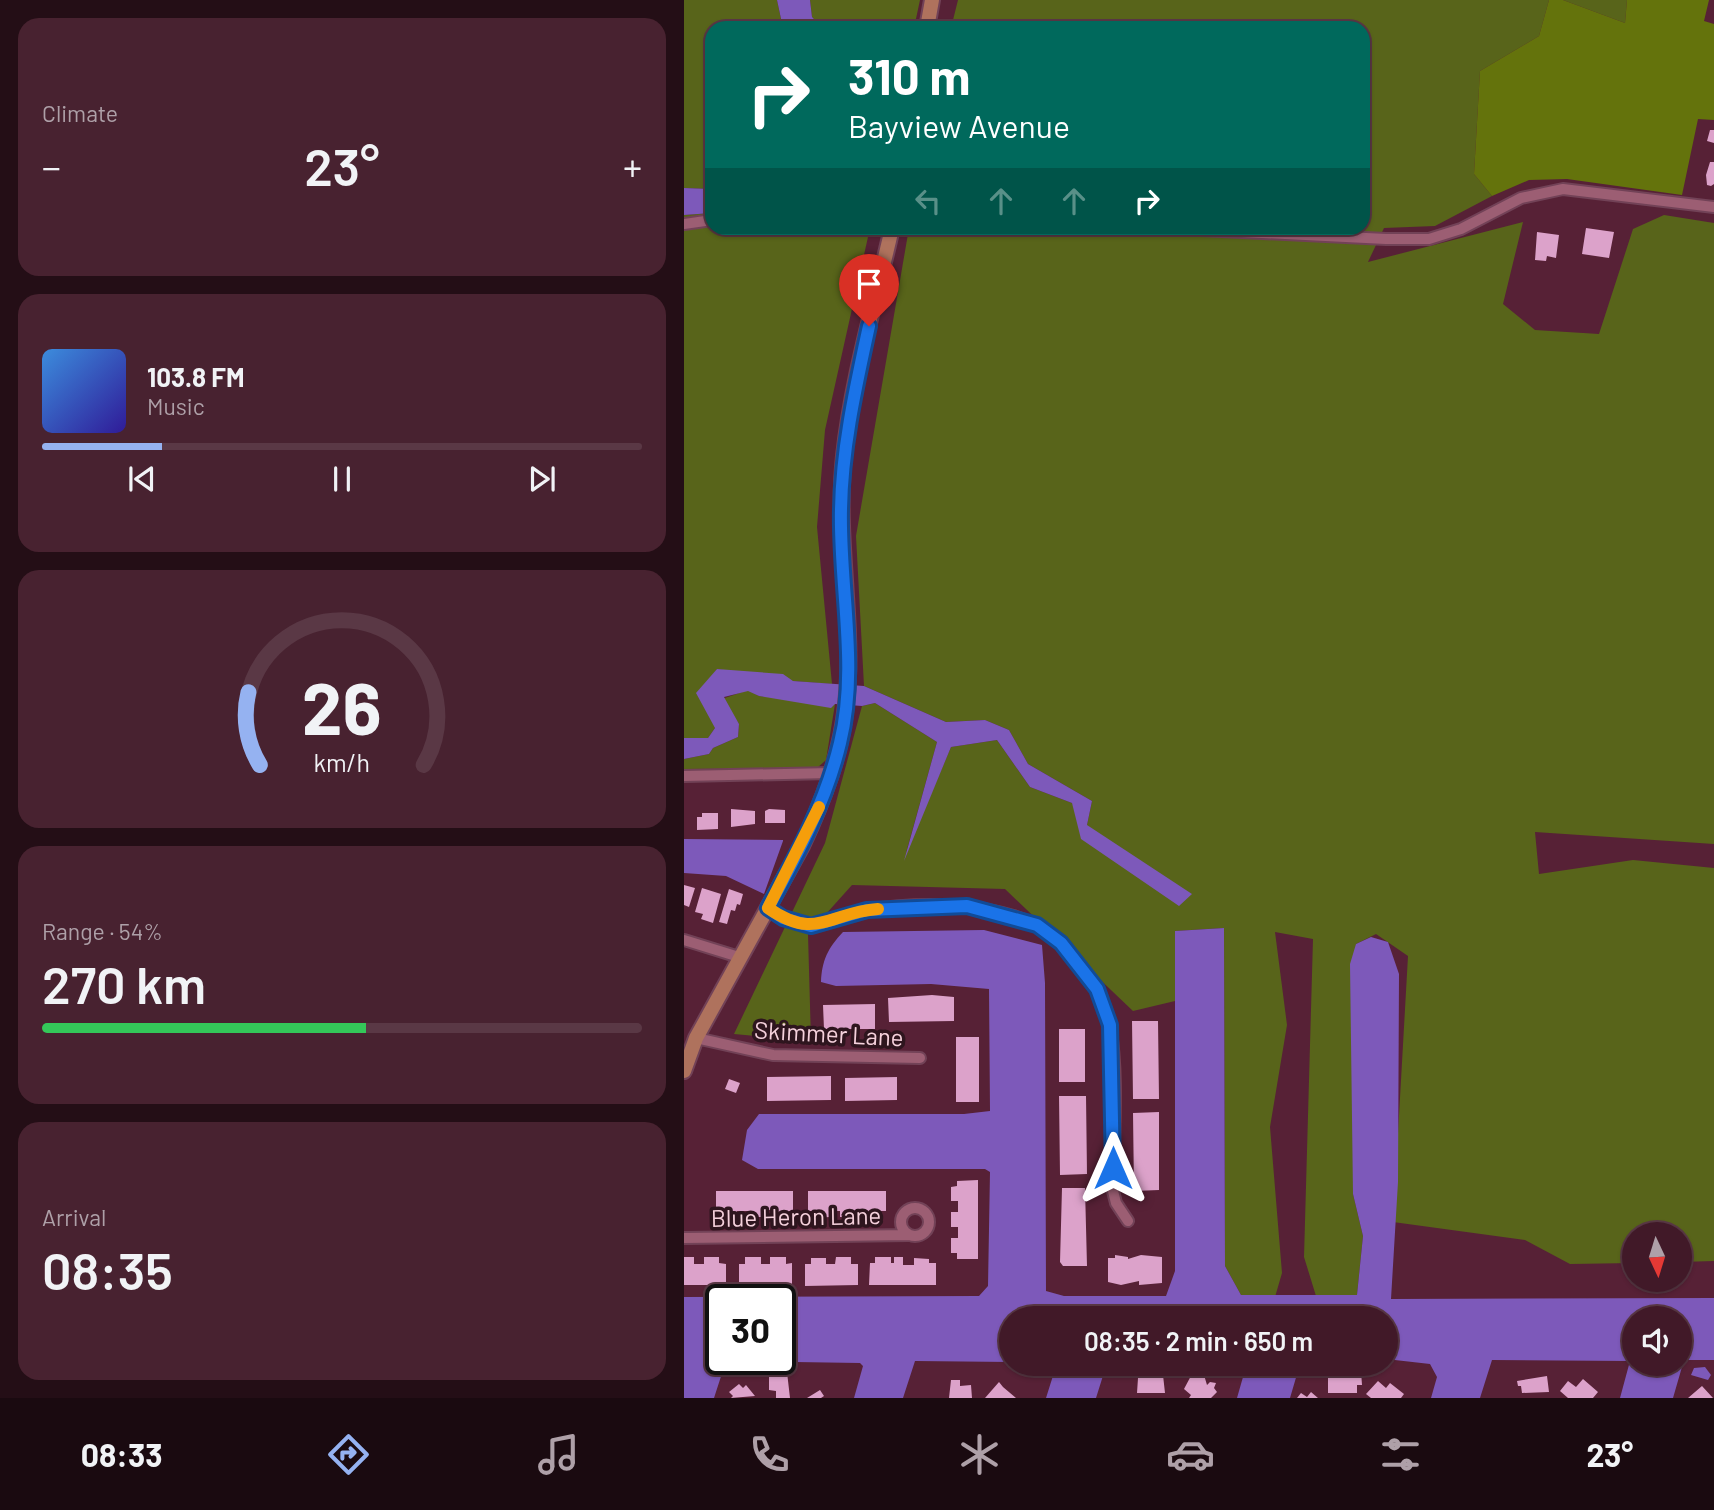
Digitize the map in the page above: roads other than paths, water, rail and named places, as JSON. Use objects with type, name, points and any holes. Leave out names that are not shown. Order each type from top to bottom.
[{"type":"main road","points":[[928,21],[932,0]]},
{"type":"main road","points":[[684,1071],[696,1038],[807,836],[831,773],[846,706],[848,682],[841,510],[844,456],[853,399],[890,235]]},
{"type":"street","points":[[1332,235],[1429,239],[1461,229],[1521,198],[1563,189],[1714,207]]},
{"type":"street","points":[[684,224],[705,221]]},
{"type":"street","points":[[684,776],[831,773]]},
{"type":"street","points":[[768,908],[783,918],[811,926],[867,910],[967,906],[1037,925],[1061,943],[1097,989],[1110,1025],[1113,1192],[1116,1203],[1128,1221]]},
{"type":"street","points":[[684,940],[739,957]]},
{"type":"street","name":"Skimmer Lane","points":[[696,1038],[773,1055],[920,1058]]},
{"type":"street","name":"Blue Heron Lane","points":[[684,1238],[909,1235]]}]
